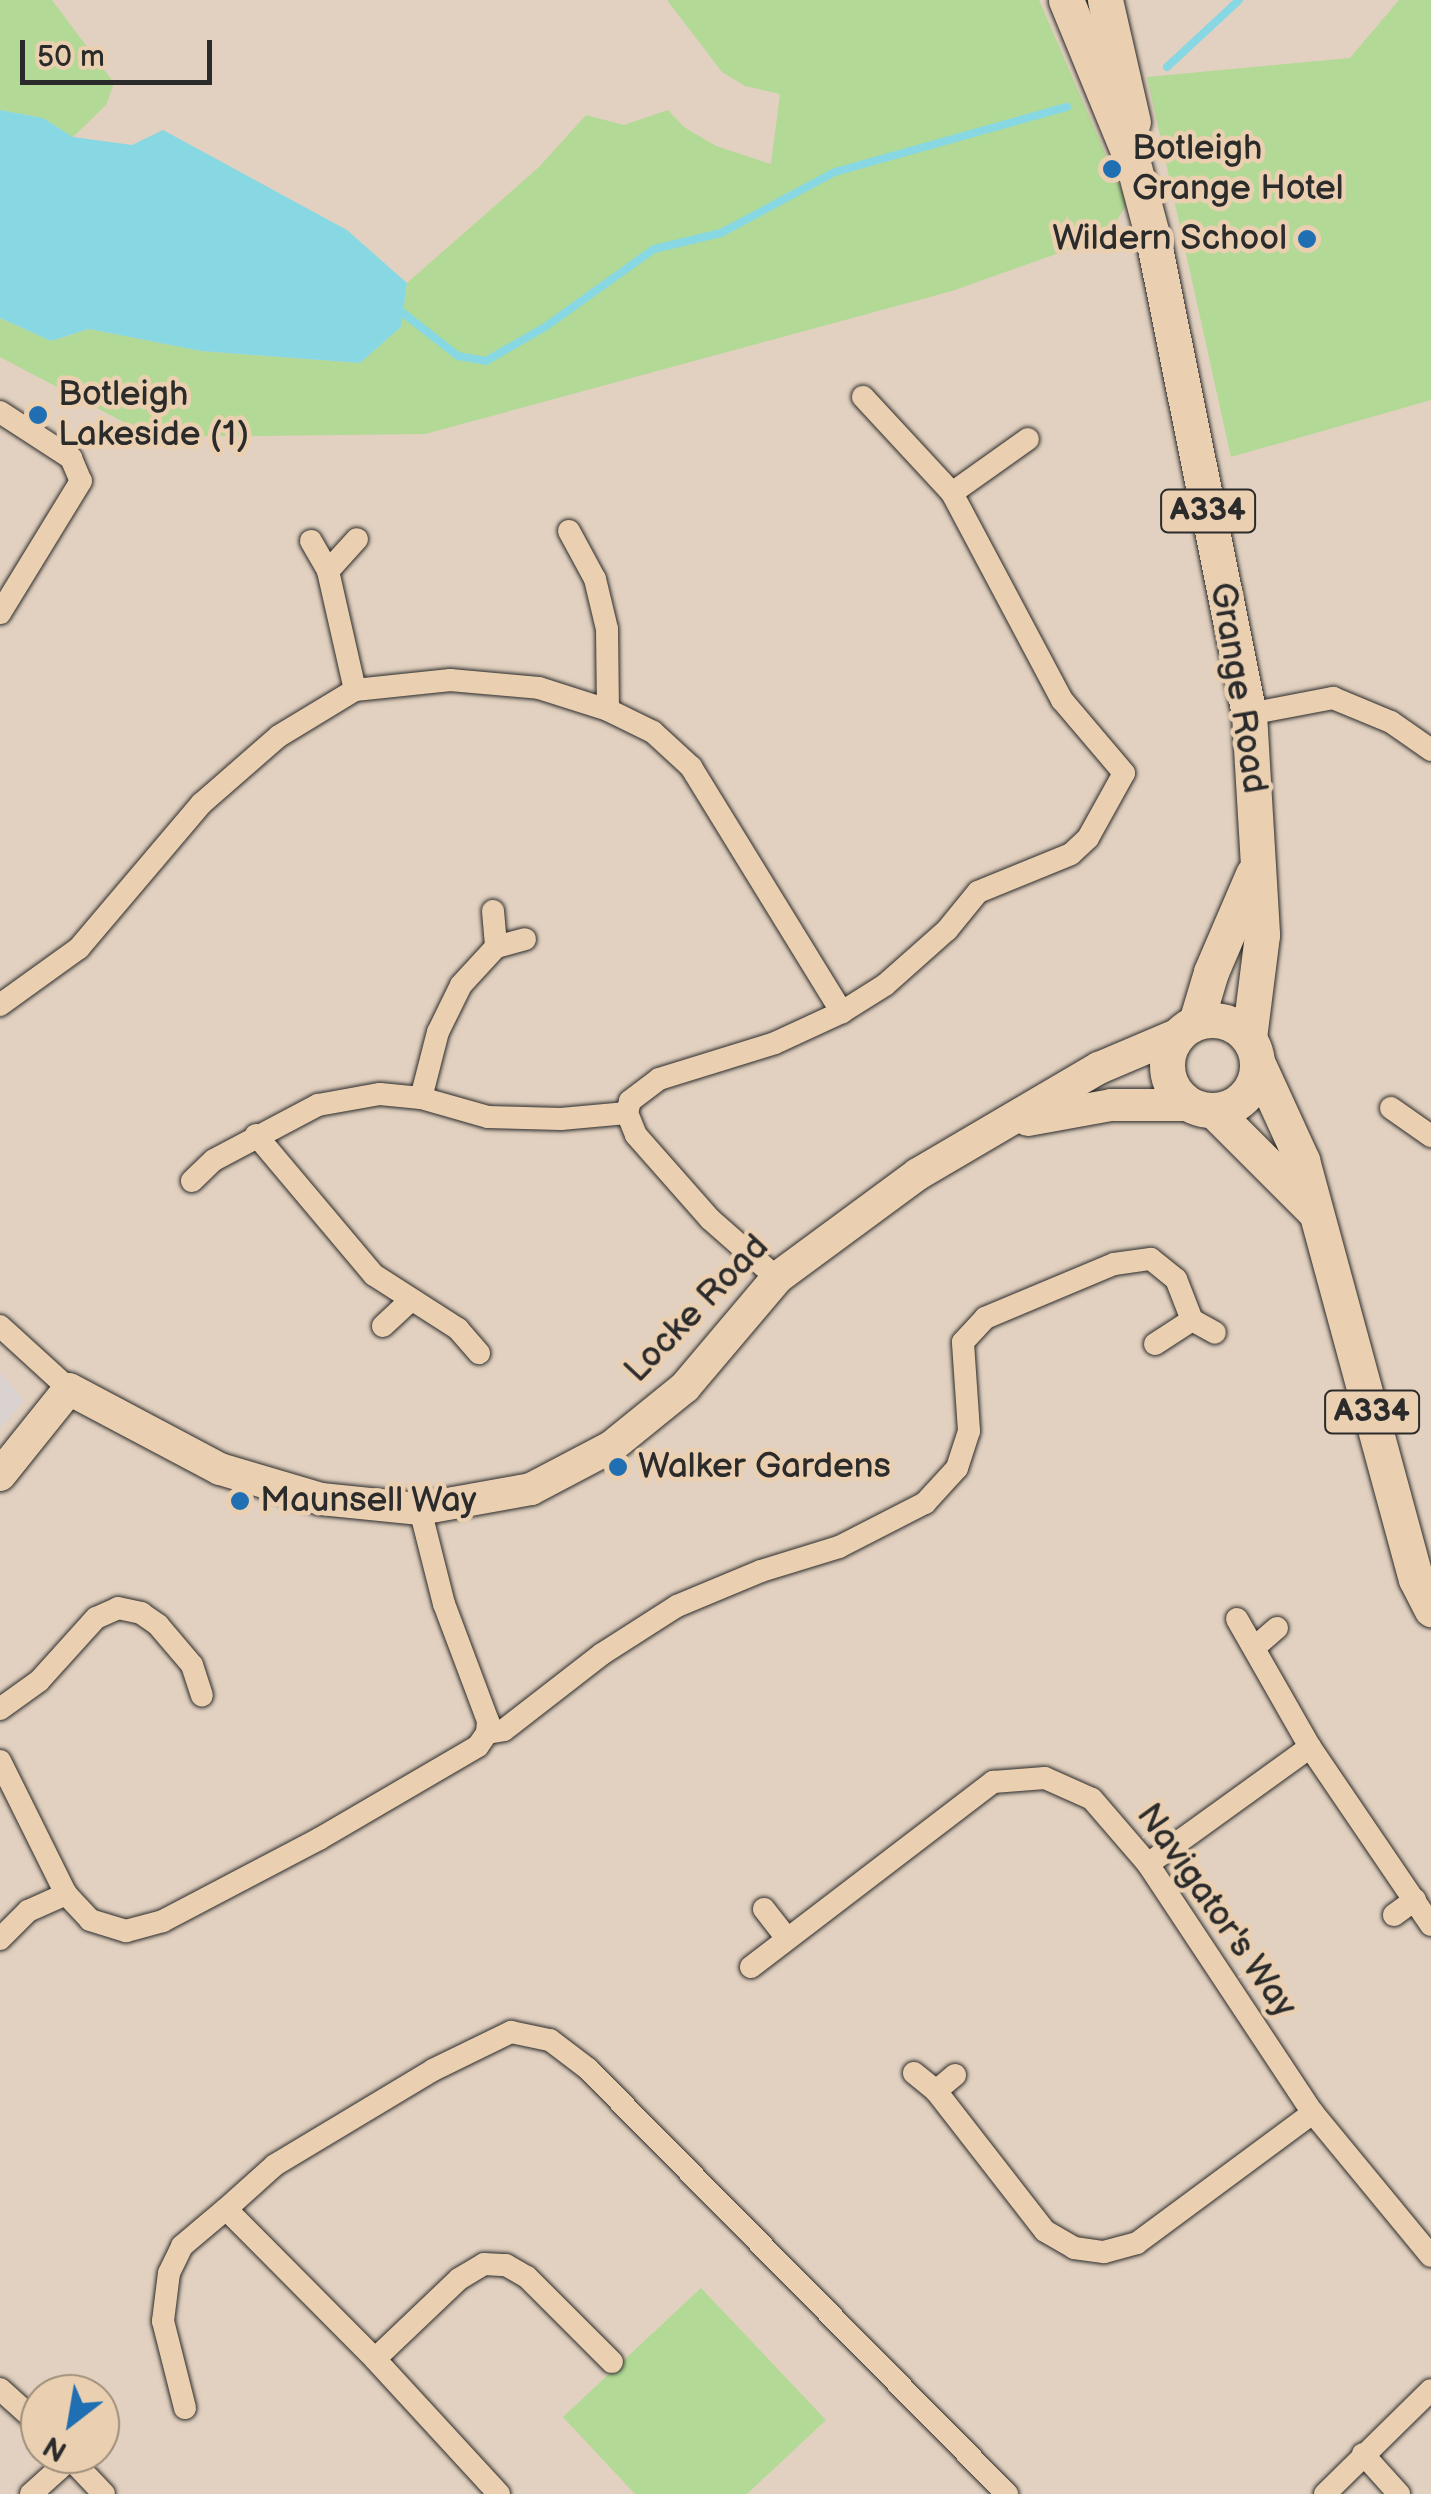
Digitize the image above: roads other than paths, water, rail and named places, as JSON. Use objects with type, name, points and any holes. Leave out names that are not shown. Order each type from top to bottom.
[{"type":"main road","name":"Grange Road","points":[[1066,0],[1133,163],[1153,238],[1249,714],[1262,935],[1253,1051]]},
{"type":"main road","name":"Grange Road","points":[[1105,0],[1134,125],[1133,163]]},
{"type":"main road","name":"Grange Road","points":[[1188,1028],[1258,862]]},
{"type":"main road","points":[[1225,1022],[1253,1051],[1256,1078],[1241,1102],[1202,1108],[1171,1085],[1167,1058],[1188,1028],[1225,1022]]},
{"type":"main road","name":"A334","points":[[1253,1051],[1302,1160],[1416,1579],[1431,1609]]},
{"type":"main road","name":"A334","points":[[1202,1108],[1317,1214]]},
{"type":"street","points":[[778,1278],[710,1219],[636,1135],[628,1113],[630,1101],[659,1079],[775,1043],[842,1012],[885,984],[947,930],[978,892],[1071,854],[1088,838],[1124,773],[1062,700],[952,493],[863,397]]},
{"type":"street","points":[[0,412],[71,458],[80,481],[0,613]]},
{"type":"street","points":[[952,493],[1028,440]]},
{"type":"street","points":[[569,532],[595,579],[606,628],[608,710]]},
{"type":"street","points":[[328,571],[357,540]]},
{"type":"street","points":[[312,541],[328,571],[355,690]]},
{"type":"street","points":[[0,1005],[80,948],[201,804],[278,736],[355,690],[450,680],[539,688],[608,710],[653,732],[691,767],[842,1012]]},
{"type":"street","points":[[1249,714],[1332,698],[1390,722],[1431,750]]},
{"type":"street","points":[[493,911],[496,947]]},
{"type":"street","points":[[421,1098],[438,1032],[460,985],[496,947],[525,939]]},
{"type":"street","name":"Locke Road","points":[[0,1326],[69,1389],[220,1469],[320,1499],[420,1509],[531,1488],[611,1447],[685,1388],[778,1278],[918,1174],[1099,1068],[1188,1028]]},
{"type":"street","points":[[192,1181],[208,1152],[256,1135],[318,1104],[380,1094],[421,1098],[488,1117],[561,1120],[628,1113]]},
{"type":"street","name":"Locke Road","points":[[1004,1124],[1111,1105],[1202,1108]]},
{"type":"street","points":[[1391,1108],[1431,1136]]},
{"type":"street","points":[[256,1135],[374,1275],[408,1302],[458,1330],[479,1352]]},
{"type":"street","points":[[487,1734],[504,1730],[602,1654],[678,1606],[839,1546],[924,1503],[957,1468],[969,1431],[963,1342],[985,1318],[1114,1264],[1140,1258],[1160,1264],[1176,1279],[1192,1320],[1215,1333]]},
{"type":"street","points":[[382,1326],[408,1302]]},
{"type":"street","points":[[1155,1344],[1192,1320]]},
{"type":"street","points":[[0,1475],[69,1389]]},
{"type":"street","points":[[0,1761],[66,1894],[90,1920],[126,1932],[163,1921],[318,1839],[478,1746],[487,1734],[488,1721],[444,1604],[420,1509]]},
{"type":"street","points":[[0,1709],[38,1681],[96,1618],[118,1608],[141,1613],[202,1661],[202,1695]]},
{"type":"street","points":[[1237,1620],[1310,1747],[1431,1925]]},
{"type":"street","points":[[1255,1646],[1277,1628]]},
{"type":"street","points":[[1148,1864],[1310,1747]]},
{"type":"street","name":"Navigator's Way","points":[[751,1967],[786,1936],[994,1782],[1044,1778],[1092,1799],[1148,1864],[1312,2113],[1431,2256]]},
{"type":"street","points":[[0,1939],[28,1910],[66,1894]]},
{"type":"street","points":[[1394,1915],[1415,1900]]},
{"type":"street","points":[[764,1909],[786,1936]]},
{"type":"street","points":[[185,2409],[163,2321],[168,2273],[182,2246],[275,2165],[432,2070],[511,2032],[550,2040],[588,2068],[1007,2494]]},
{"type":"street","points":[[914,2073],[936,2092],[1045,2231],[1074,2248],[1104,2252],[1137,2244],[1312,2113]]},
{"type":"street","points":[[936,2092],[955,2075]]},
{"type":"street","points":[[226,2209],[375,2358],[499,2494]]},
{"type":"street","points":[[375,2358],[459,2280],[484,2264],[506,2265],[527,2277],[612,2362]]},
{"type":"street","points":[[0,2389],[20,2407]]},
{"type":"street","points":[[1325,2494],[1431,2390]]},
{"type":"street","points":[[1363,2454],[1399,2494]]},
{"type":"street","points":[[31,2494],[50,2474]]},
{"type":"street","points":[[85,2474],[104,2494]]},
{"type":"water","points":[[0,110],[43,118],[73,137],[132,145],[163,130],[347,230],[407,283],[401,327],[360,363],[201,351],[89,329],[51,341],[0,318]]},
{"type":"waterway","points":[[1167,67],[1239,0]]},
{"type":"waterway","points":[[403,313],[458,356],[486,361],[545,327],[654,249],[721,233],[835,172],[1067,107]]},
{"type":"place","name":"Botleigh Grange Hotel","points":[[1112,169]]},
{"type":"place","name":"Wildern School","points":[[1307,239]]},
{"type":"place","name":"Botleigh Lakeside (1)","points":[[38,415]]},
{"type":"place","name":"Walker Gardens","points":[[618,1467]]},
{"type":"place","name":"Maunsell Way","points":[[240,1501]]}]
